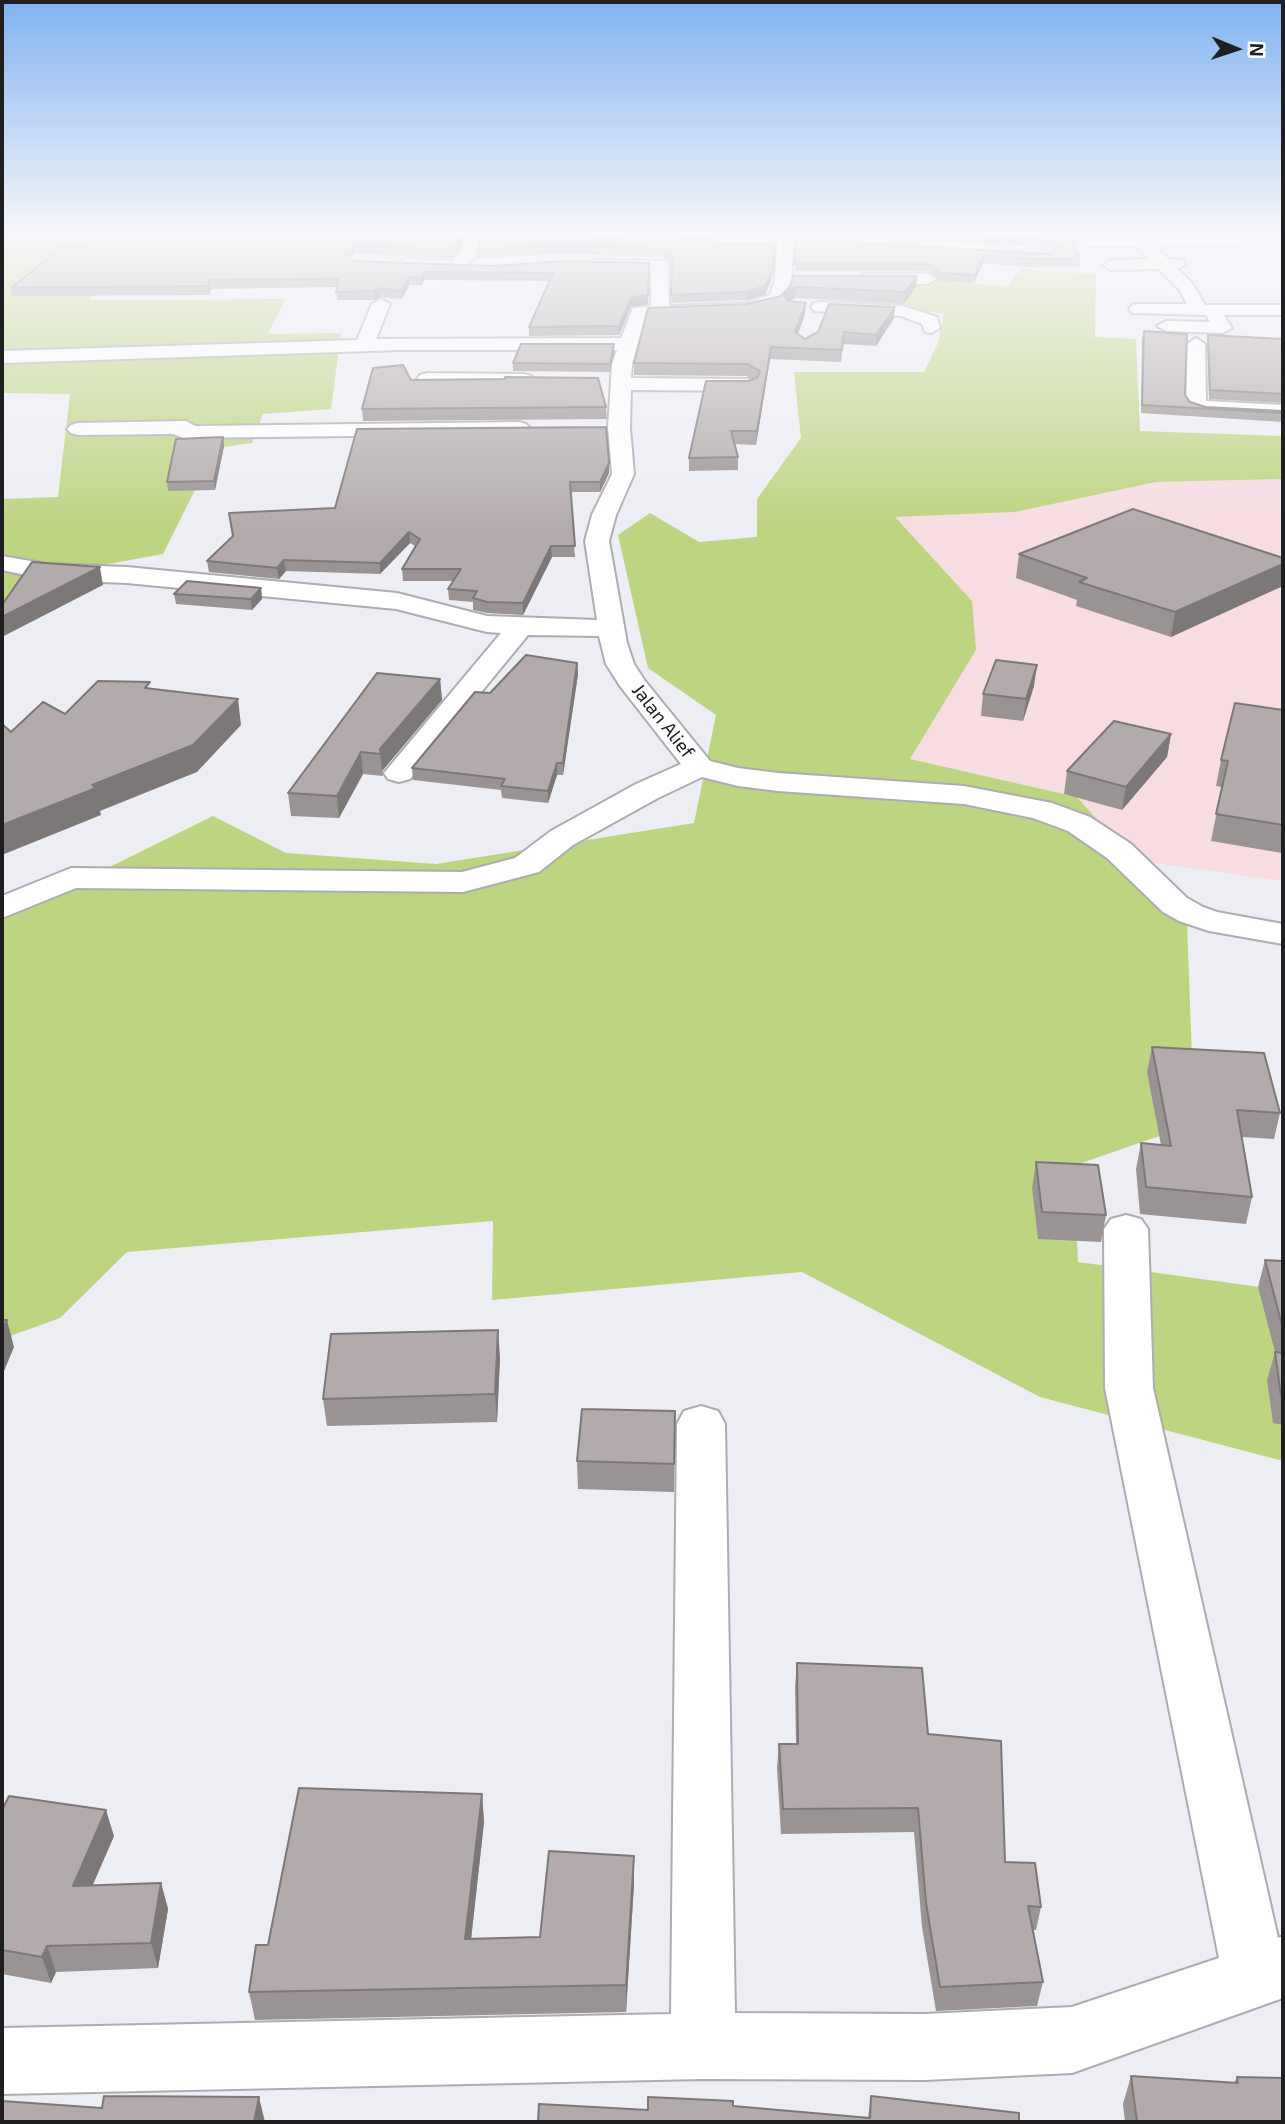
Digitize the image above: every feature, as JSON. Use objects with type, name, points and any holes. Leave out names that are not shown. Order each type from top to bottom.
[{"type":"street","points":[[364,346],[370,331]]},
{"type":"street","name":"Jalan Alief","points":[[634,331],[616,382],[609,428],[623,474],[604,515],[597,541],[620,664],[699,767],[738,777],[778,782],[964,795],[1041,810],[1079,824],[1119,851],[1175,905],[1191,914],[1209,921],[1283,934]]},
{"type":"street","points":[[2,357],[89,356],[81,369],[295,364],[298,347],[630,344]]},
{"type":"street","points":[[1196,344],[1196,404],[1205,407],[1283,411]]},
{"type":"street","points":[[427,379],[538,380]]},
{"type":"street","points":[[616,382],[747,384]]},
{"type":"street","points":[[306,430],[320,411]]},
{"type":"street","points":[[78,429],[190,419],[183,432],[306,430],[414,419],[534,428]]},
{"type":"street","points":[[2,563],[48,572],[127,575],[397,601],[487,624],[612,628]]},
{"type":"street","points":[[399,773],[521,626]]},
{"type":"street","points":[[2,908],[71,878],[463,882],[527,866],[562,838],[647,791],[699,767]]},
{"type":"street","points":[[2,2061],[703,2046],[925,2047],[1072,2040],[1269,1972],[1129,1388],[1126,1229]]},
{"type":"street","points":[[701,1424],[703,2046]]},
{"type":"shaded area","points":[[1283,479],[1283,881],[1133,860],[1077,797],[910,759],[976,650],[894,517],[1015,512],[1156,482]]},
{"type":"green space","points":[[2,331],[341,333],[331,409],[263,414],[252,443],[203,450],[194,492],[163,554],[81,569],[2,625],[2,499],[58,497],[70,394],[2,393]]},
{"type":"green space","points":[[940,331],[1095,331],[1095,337],[1136,339],[1140,431],[1283,436],[1283,479],[1156,482],[1015,512],[895,517],[972,601],[976,650],[910,759],[1077,797],[1187,921],[1192,1060],[1211,1118],[1073,1166],[1078,1262],[1274,1289],[1283,1324],[1283,1461],[1040,1397],[802,1272],[492,1300],[493,1221],[127,1252],[60,1318],[2,1339],[2,920],[213,816],[286,853],[436,864],[694,823],[716,715],[648,668],[618,535],[650,513],[699,542],[757,537],[757,499],[801,438],[794,372],[924,372],[938,343]]},
{"type":"building","points":[[642,331],[795,331],[805,339],[818,331],[879,331],[876,335],[844,332],[842,350],[771,347],[757,431],[731,431],[738,457],[689,458],[706,381],[748,381],[757,378],[760,371],[747,364],[634,363]]},
{"type":"building","points":[[1146,331],[1187,334],[1185,395],[1190,402],[1206,407],[1283,413],[1142,405]]},
{"type":"building","points":[[1208,335],[1283,339],[1283,394],[1210,390]]},
{"type":"building","points":[[521,344],[614,344],[610,364],[513,363]]},
{"type":"building","points":[[403,365],[411,380],[598,378],[606,407],[362,409],[373,368]]},
{"type":"building","points":[[606,427],[609,463],[600,482],[570,482],[575,546],[551,546],[523,603],[487,602],[473,598],[477,591],[448,589],[461,569],[402,569],[420,539],[409,532],[380,563],[284,560],[277,568],[207,561],[233,536],[229,513],[335,508],[357,429]]},
{"type":"building","points":[[223,437],[214,481],[167,482],[176,439]]},
{"type":"building","points":[[1133,509],[1283,558],[1283,564],[1175,612],[1079,582],[1087,578],[1019,554]]},
{"type":"building","points":[[32,562],[100,567],[2,617],[2,605]]},
{"type":"building","points":[[187,581],[261,588],[251,599],[174,594]]},
{"type":"building","points":[[526,655],[577,663],[563,763],[557,763],[548,791],[501,786],[505,779],[412,768],[475,692],[490,693]]},
{"type":"building","points":[[996,660],[1037,665],[1026,699],[983,694]]},
{"type":"building","points":[[377,673],[440,679],[380,749],[381,754],[361,752],[337,796],[288,793]]},
{"type":"building","points":[[98,681],[150,682],[145,688],[238,699],[193,745],[92,785],[96,788],[2,825],[2,724],[11,732],[43,702],[65,714]]},
{"type":"building","points":[[1235,703],[1283,710],[1283,825],[1216,814],[1228,761],[1221,760]]},
{"type":"building","points":[[1114,721],[1171,734],[1126,787],[1067,771]]},
{"type":"building","points":[[1152,1047],[1264,1053],[1280,1113],[1237,1110],[1252,1197],[1146,1187],[1141,1143],[1171,1146]]},
{"type":"building","points":[[1036,1162],[1098,1165],[1106,1215],[1042,1212]]},
{"type":"building","points":[[1265,1260],[1283,1261],[1283,1329]]},
{"type":"building","points":[[498,1330],[495,1394],[323,1399],[331,1334]]},
{"type":"building","points":[[1275,1352],[1283,1353],[1283,1396],[1281,1396]]},
{"type":"building","points":[[582,1409],[675,1411],[674,1464],[577,1461]]},
{"type":"building","points":[[797,1663],[922,1668],[928,1734],[1001,1741],[1005,1862],[1035,1863],[1041,1907],[1028,1906],[1043,1982],[940,1987],[926,1903],[918,1808],[783,1809],[779,1744],[798,1744]]},
{"type":"building","points":[[299,1788],[482,1794],[465,1939],[540,1937],[549,1851],[634,1856],[626,1985],[249,1992],[256,1945],[268,1945]]},
{"type":"building","points":[[9,1796],[106,1810],[73,1886],[161,1883],[151,1943],[47,1946],[42,1957],[2,1950],[2,1810]]},
{"type":"building","points":[[1131,2076],[1238,2083],[1237,2077],[1283,2078],[1283,2122],[1137,2122]]},
{"type":"building","points":[[104,2096],[259,2097],[254,2122],[2,2122],[2,2101],[102,2108]]},
{"type":"building","points":[[871,2096],[1019,2113],[1019,2122],[538,2122],[539,2104],[648,2110],[648,2097],[733,2101],[733,2106],[870,2118]]}]
